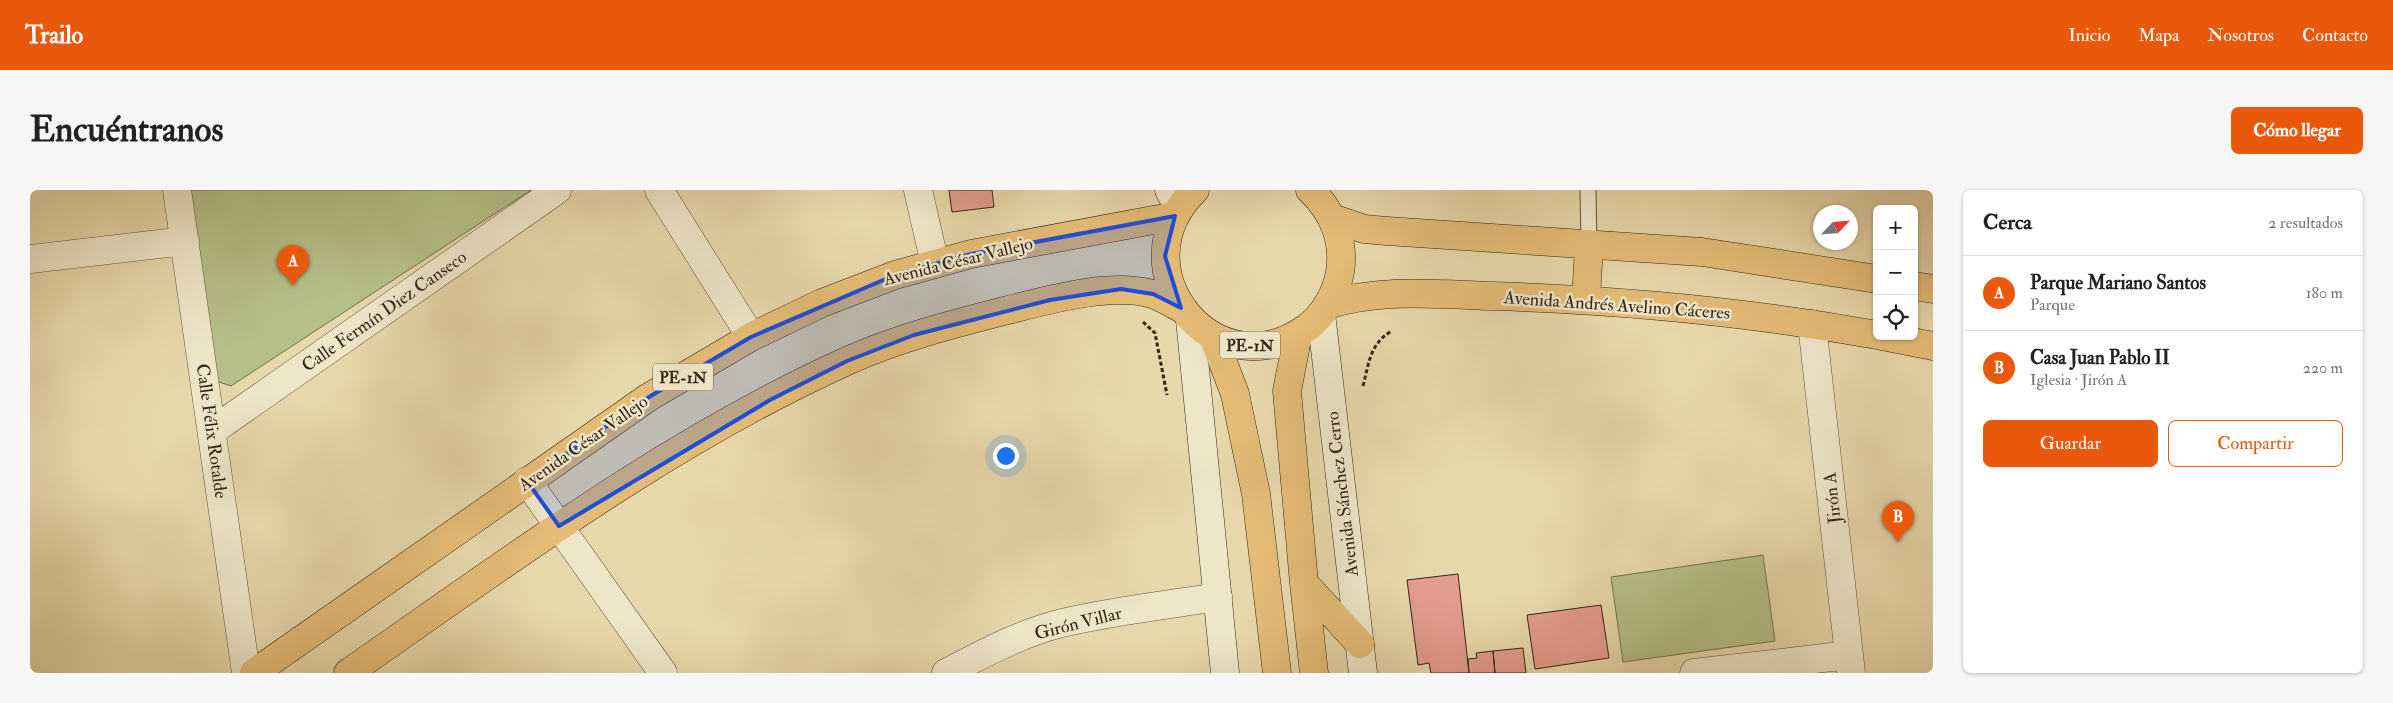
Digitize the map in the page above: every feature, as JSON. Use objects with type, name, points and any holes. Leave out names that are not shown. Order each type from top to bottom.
[{"type":"main road","name":"Avenida César Vallejo","points":[[254,673],[650,397],[752,337],[822,304],[895,274],[1182,199]]},
{"type":"main road","name":"PE-1N","points":[[1182,199],[1166,242],[1166,270],[1172,290],[1186,314]]},
{"type":"main road","points":[[1320,200],[1364,229],[1589,246],[1702,252],[1873,278]]},
{"type":"main road","name":"PE-1N","points":[[348,673],[559,526],[674,454],[770,400],[847,361],[914,335],[1050,300],[1121,289],[1153,294],[1186,314],[1213,336],[1241,345],[1256,346],[1285,340],[1298,334],[1324,310],[1336,285],[1341,263],[1338,232],[1320,200]]},
{"type":"main road","points":[[1586,299],[1589,246]]},
{"type":"main road","points":[[1918,287],[1933,289]]},
{"type":"main road","name":"Avenida Andrés Avelino Cáceres","points":[[1324,310],[1353,297],[1390,293],[1586,299],[1812,324],[1873,334]]},
{"type":"main road","points":[[1298,334],[1287,391],[1314,673]]},
{"type":"main road","points":[[1213,336],[1235,394],[1256,494],[1277,673]]},
{"type":"main road","points":[[1902,340],[1933,346]]},
{"type":"main road","points":[[1304,583],[1360,644]]},
{"type":"street","name":"Calle Félix Rotalde","points":[[177,190],[246,673]]},
{"type":"street","name":"Calle Fermín Diez Canseco","points":[[212,431],[557,190]]},
{"type":"street","points":[[659,190],[752,337]]},
{"type":"street","points":[[918,190],[934,264]]},
{"type":"street","points":[[30,259],[184,241]]},
{"type":"street","name":"Avenida Sánchez Cerro","points":[[1324,310],[1363,673]]},
{"type":"street","points":[[1186,314],[1200,405],[1225,673]]},
{"type":"street","name":"Jirón A","points":[[1812,324],[1850,664]]},
{"type":"street","points":[[527,481],[663,673]]},
{"type":"street","name":"Girón Villar","points":[[946,673],[1000,644],[1060,623],[1218,597]]},
{"type":"street","points":[[1694,673],[1850,664]]},
{"type":"lane","points":[[1588,190],[1589,246]]},
{"type":"path","points":[[1141,320],[1155,332],[1168,399]]},
{"type":"path","points":[[1363,386],[1372,348],[1383,336],[1392,331]]},
{"type":"highlighted area","points":[[1175,216],[1165,256],[1181,308],[1153,294],[1121,289],[1050,300],[914,335],[847,361],[770,400],[559,526],[527,481],[649,397],[751,337],[895,275],[971,254]]},
{"type":"green space","points":[[188,190],[531,190],[231,386],[216,381]]},
{"type":"green space","points":[[1763,555],[1775,641],[1623,662],[1611,577]]},
{"type":"building","points":[[949,190],[992,190],[994,207],[952,212]]},
{"type":"building","points":[[1458,574],[1469,673],[1431,673],[1429,663],[1418,665],[1407,580]]},
{"type":"building","points":[[1601,605],[1609,658],[1535,669],[1527,615]]},
{"type":"building","points":[[1523,648],[1526,673],[1495,673],[1493,651]]},
{"type":"building","points":[[1493,651],[1495,673],[1469,673],[1468,659],[1477,658],[1476,653]]},
{"type":"place","name":"Parque Mariano Santos","points":[[293,286]]},
{"type":"place","name":"Casa Juan Pablo II","points":[[1898,542]]}]
